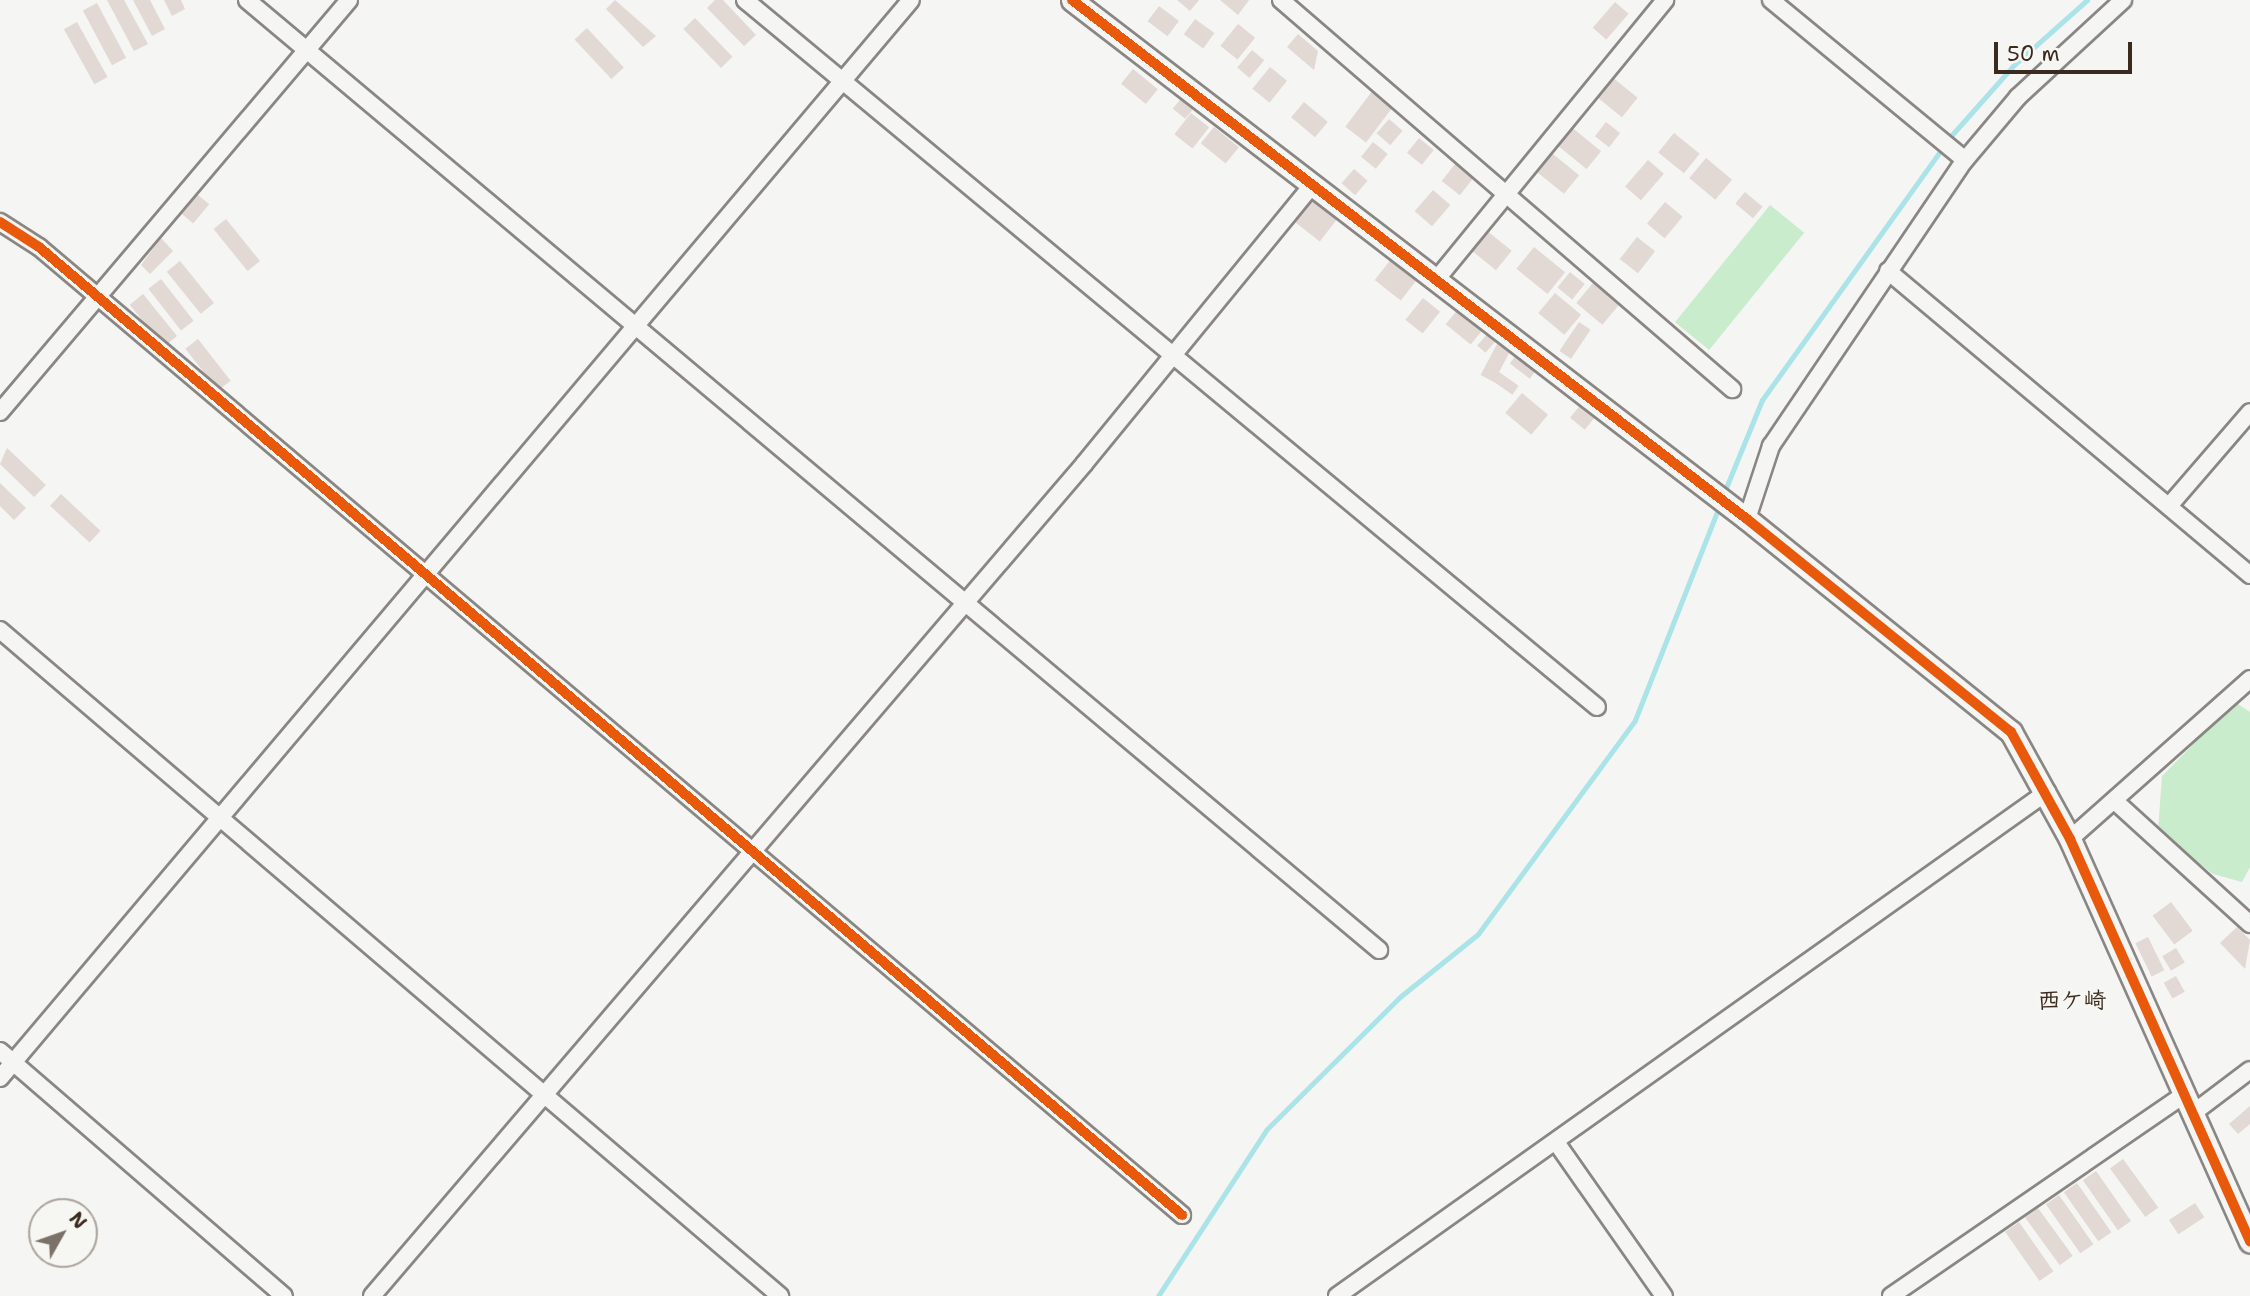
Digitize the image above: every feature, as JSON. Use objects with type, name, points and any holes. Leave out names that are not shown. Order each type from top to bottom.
[{"type":"street","points":[[247,0],[964,606],[1379,950]]},
{"type":"street","points":[[0,412],[349,0]]},
{"type":"street","points":[[745,0],[1173,359],[1597,707]]},
{"type":"street","points":[[0,1078],[911,0]]},
{"type":"street","points":[[1072,0],[1747,519],[1988,708],[2026,754],[2047,792],[2250,1241]]},
{"type":"street","points":[[1281,0],[1506,191],[1732,389]]},
{"type":"street","points":[[1436,280],[1506,191],[1665,0]]},
{"type":"street","points":[[1771,0],[1965,160]]},
{"type":"street","points":[[1747,519],[1771,446],[1965,160],[2018,97],[2123,0]]},
{"type":"street","points":[[372,1296],[751,848],[964,606],[1173,359],[1313,184]]},
{"type":"street","points":[[0,222],[98,297],[1182,1214]]},
{"type":"street","points":[[1888,271],[2250,575]]},
{"type":"street","points":[[2169,506],[2250,412]]},
{"type":"street","points":[[0,630],[780,1296]]},
{"type":"street","points":[[2070,839],[2117,803],[2250,679]]},
{"type":"street","points":[[1337,1296],[2047,792]]},
{"type":"street","points":[[2117,803],[2250,924]]},
{"type":"street","points":[[0,1051],[284,1296]]},
{"type":"street","points":[[1891,1296],[2189,1103],[2250,1070]]},
{"type":"street","points":[[1556,1142],[1664,1296]]},
{"type":"green space","points":[[1770,205],[1804,233],[1709,350],[1675,322]]},
{"type":"green space","points":[[2235,702],[2250,712],[2250,867],[2242,882],[2213,874],[2158,831],[2162,776]]},
{"type":"building","points":[[107,0],[124,0],[148,44],[134,51]]},
{"type":"building","points":[[133,0],[150,0],[165,29],[152,36]]},
{"type":"building","points":[[164,0],[181,0],[185,9],[172,16]]},
{"type":"building","points":[[615,0],[656,36],[643,47],[606,9]]},
{"type":"building","points":[[715,0],[723,0],[756,35],[744,46],[707,8]]},
{"type":"building","points":[[1177,0],[1199,0],[1190,11]]},
{"type":"building","points":[[1220,0],[1249,0],[1238,15]]},
{"type":"building","points":[[1615,2],[1629,14],[1606,39],[1593,28]]},
{"type":"building","points":[[97,3],[126,58],[112,65],[83,11]]},
{"type":"building","points":[[1159,6],[1179,21],[1168,36],[1148,21]]},
{"type":"building","points":[[695,18],[733,57],[721,68],[683,29]]},
{"type":"building","points":[[1195,19],[1214,33],[1203,48],[1184,34]]},
{"type":"building","points":[[77,22],[108,77],[94,84],[64,29]]},
{"type":"building","points":[[1238,24],[1255,38],[1237,60],[1220,46]]},
{"type":"building","points":[[587,28],[624,67],[611,79],[575,40]]},
{"type":"building","points":[[1298,34],[1318,51],[1314,70],[1287,47]]},
{"type":"building","points":[[1252,50],[1264,60],[1249,78],[1237,68]]},
{"type":"building","points":[[1270,67],[1287,81],[1269,103],[1252,89]]},
{"type":"building","points":[[1133,69],[1158,89],[1146,104],[1121,84]]},
{"type":"building","points":[[1612,77],[1638,98],[1622,117],[1596,96]]},
{"type":"building","points":[[1373,90],[1394,106],[1366,142],[1345,127]]},
{"type":"building","points":[[1185,94],[1197,104],[1185,119],[1173,109]]},
{"type":"building","points":[[1304,102],[1328,122],[1315,137],[1291,117]]},
{"type":"building","points":[[1191,113],[1209,127],[1193,148],[1174,134]]},
{"type":"building","points":[[1389,119],[1403,131],[1390,145],[1377,133]]},
{"type":"building","points":[[1606,122],[1620,133],[1609,147],[1595,136]]},
{"type":"building","points":[[1570,126],[1601,151],[1587,169],[1556,144]]},
{"type":"building","points":[[1214,127],[1239,147],[1226,163],[1201,143]]},
{"type":"building","points":[[1674,133],[1700,154],[1684,173],[1658,152]]},
{"type":"building","points":[[1419,138],[1434,150],[1422,165],[1407,153]]},
{"type":"building","points":[[1373,142],[1388,154],[1376,169],[1361,157]]},
{"type":"building","points":[[1548,150],[1579,175],[1564,194],[1533,169]]},
{"type":"building","points":[[1706,158],[1732,180],[1715,200],[1689,178]]},
{"type":"building","points":[[1459,159],[1477,173],[1460,195],[1442,181]]},
{"type":"building","points":[[1648,160],[1664,174],[1641,200],[1625,186]]},
{"type":"building","points":[[1354,169],[1368,181],[1355,195],[1342,183]]},
{"type":"building","points":[[1433,190],[1450,205],[1432,226],[1415,211]]},
{"type":"building","points":[[1745,192],[1763,207],[1753,218],[1735,203]]},
{"type":"building","points":[[197,194],[209,204],[193,223],[181,213]]},
{"type":"building","points":[[1311,199],[1337,219],[1320,241],[1294,221]]},
{"type":"building","points":[[1665,202],[1683,217],[1665,238],[1647,223]]},
{"type":"building","points":[[226,219],[260,261],[248,271],[214,229]]},
{"type":"building","points":[[1486,230],[1512,251],[1496,270],[1470,249]]},
{"type":"building","points":[[1637,237],[1655,251],[1638,273],[1620,259]]},
{"type":"building","points":[[161,238],[173,251],[150,274],[141,265]]},
{"type":"building","points":[[1534,247],[1565,272],[1547,294],[1516,269]]},
{"type":"building","points":[[1392,258],[1418,278],[1401,300],[1375,280]]},
{"type":"building","points":[[180,261],[214,303],[201,314],[167,272]]},
{"type":"building","points":[[1570,272],[1585,284],[1572,300],[1557,288]]},
{"type":"building","points":[[161,279],[194,321],[181,331],[148,289]]},
{"type":"building","points":[[1593,283],[1619,305],[1602,325],[1576,303]]},
{"type":"building","points":[[1555,293],[1581,315],[1564,335],[1538,313]]},
{"type":"building","points":[[143,294],[177,336],[164,347],[130,305]]},
{"type":"building","points":[[1423,298],[1440,312],[1422,334],[1405,320]]},
{"type":"building","points":[[1459,308],[1484,328],[1471,344],[1446,324]]},
{"type":"building","points":[[1579,322],[1591,330],[1571,359],[1559,351]]},
{"type":"building","points":[[1489,332],[1497,339],[1485,353],[1477,346]]},
{"type":"building","points":[[198,339],[231,381],[218,391],[185,349]]},
{"type":"building","points":[[1497,344],[1510,351],[1494,382],[1481,375]]},
{"type":"building","points":[[1517,354],[1537,369],[1530,379],[1510,364]]},
{"type":"building","points":[[1499,372],[1519,386],[1512,395],[1493,381]]},
{"type":"building","points":[[1522,393],[1548,415],[1531,435],[1505,413]]},
{"type":"building","points":[[1582,403],[1597,415],[1585,430],[1570,418]]},
{"type":"building","points":[[7,448],[46,485],[34,497],[0,464]]},
{"type":"building","points":[[0,483],[26,508],[14,520],[0,506]]},
{"type":"building","points":[[61,494],[100,531],[90,543],[50,506]]},
{"type":"building","points":[[2171,902],[2193,931],[2174,945],[2153,916]]},
{"type":"building","points":[[2237,927],[2250,940],[2245,969],[2220,943]]},
{"type":"building","points":[[2148,937],[2164,970],[2152,976],[2135,943]]},
{"type":"building","points":[[2176,948],[2185,963],[2171,971],[2162,956]]},
{"type":"building","points":[[2176,976],[2185,992],[2172,999],[2164,983]]},
{"type":"building","points":[[2250,1106],[2250,1124],[2238,1134],[2229,1124]]},
{"type":"building","points":[[2123,1159],[2158,1208],[2145,1217],[2110,1168]]},
{"type":"building","points":[[2096,1171],[2131,1221],[2118,1230],[2083,1180]]},
{"type":"building","points":[[2077,1183],[2111,1232],[2098,1241],[2064,1192]]},
{"type":"building","points":[[2059,1195],[2093,1244],[2080,1253],[2046,1204]]},
{"type":"building","points":[[2195,1203],[2204,1217],[2178,1234],[2169,1220]]},
{"type":"building","points":[[2038,1208],[2073,1256],[2060,1265],[2025,1217]]},
{"type":"building","points":[[2019,1222],[2053,1271],[2039,1281],[2005,1232]]},
{"type":"waterway","points":[[1723,495],[1762,400],[1950,137],[2014,65],[2087,0]]},
{"type":"waterway","points":[[0,398],[107,274]]},
{"type":"waterway","points":[[1158,1296],[1267,1129],[1401,996],[1478,934],[1635,720],[1720,504]]},
{"type":"cycle path","points":[[1072,0],[1747,519],[2011,732],[2070,839],[2250,1242]]},
{"type":"cycle path","points":[[0,222],[39,247],[1182,1215]]},
{"type":"district","name":"西ケ崎","points":[[2072,1000]]}]
